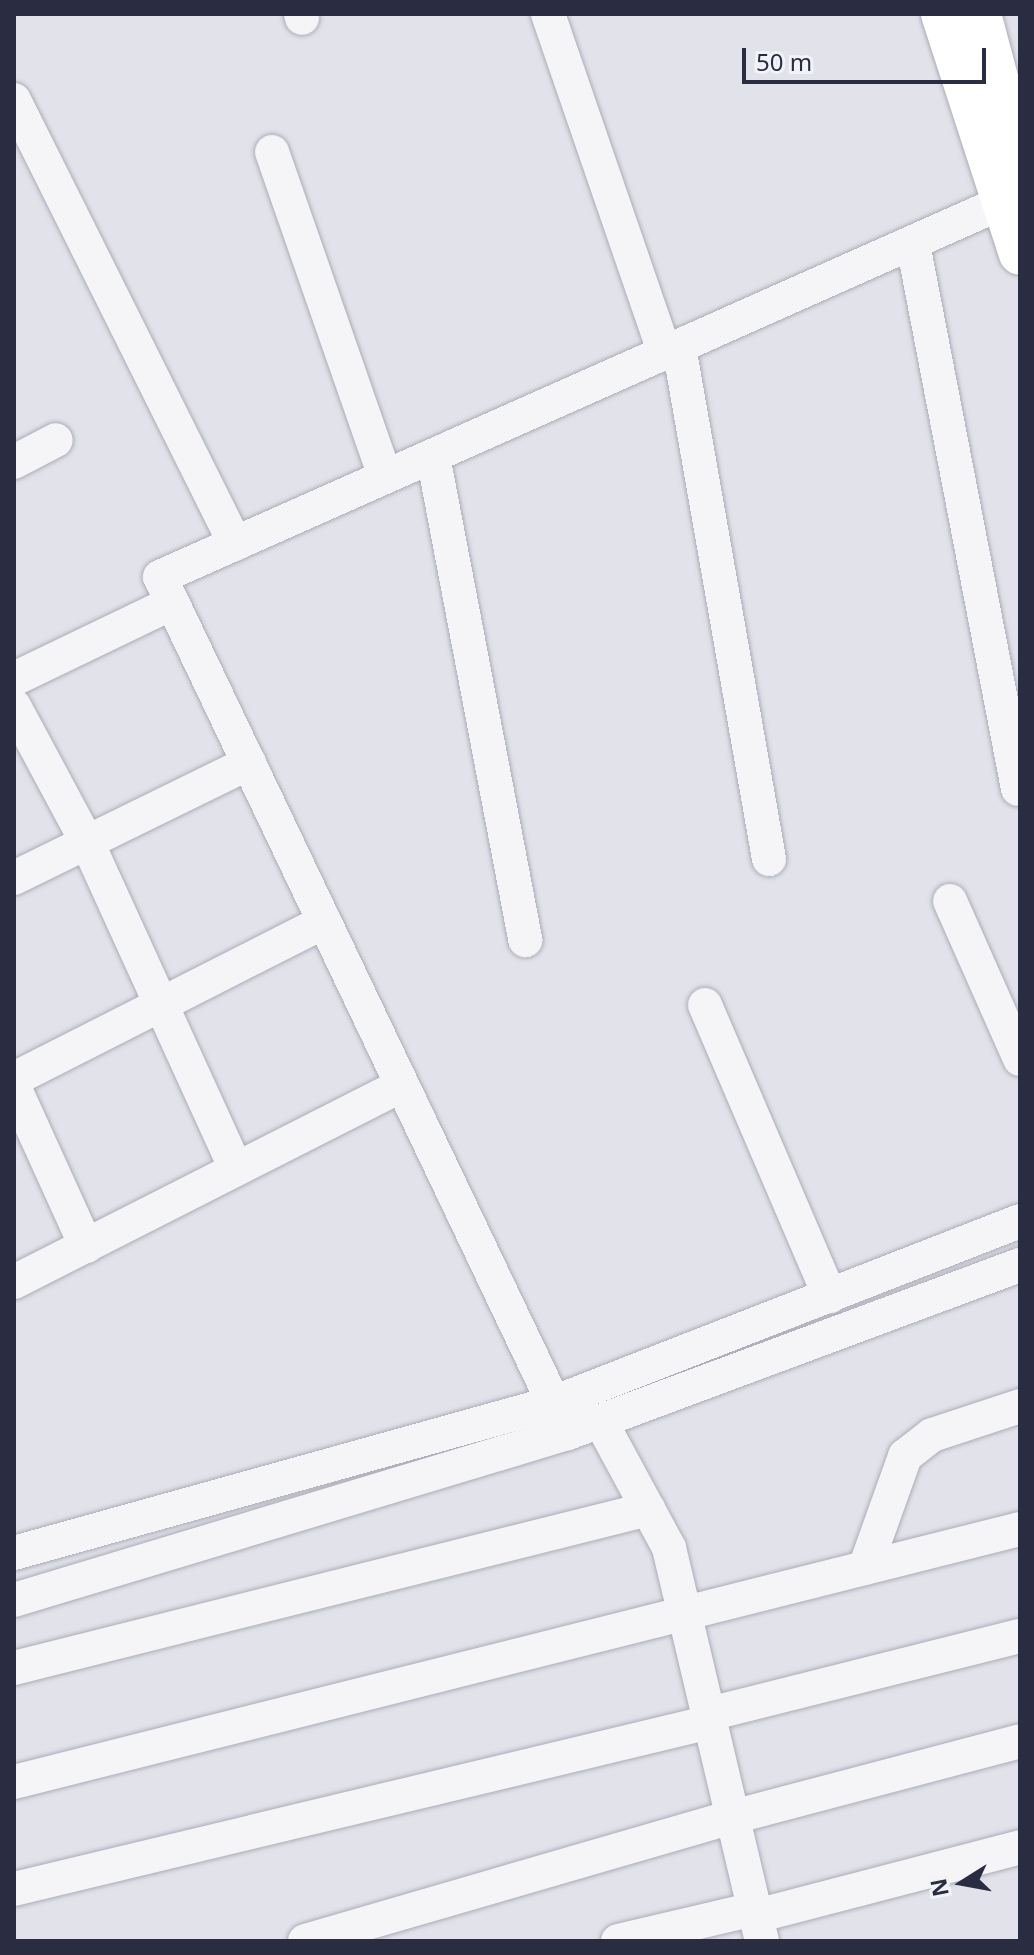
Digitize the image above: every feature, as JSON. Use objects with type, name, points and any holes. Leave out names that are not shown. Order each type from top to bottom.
[{"type":"main road","points":[[942,14],[1020,254]]},
{"type":"main road","points":[[980,14],[1020,164]]},
{"type":"main road","points":[[988,14],[1020,81]]},
{"type":"street","points":[[548,14],[672,350],[769,859]]},
{"type":"street","points":[[14,100],[235,544]]},
{"type":"street","points":[[272,152],[385,477]]},
{"type":"street","points":[[568,1433],[160,577],[1003,202]]},
{"type":"street","points":[[913,244],[1018,789]]},
{"type":"street","points":[[14,462],[56,440]]},
{"type":"street","points":[[433,456],[525,940]]},
{"type":"street","points":[[14,679],[172,603]]},
{"type":"street","points":[[14,706],[87,842],[236,1169]]},
{"type":"street","points":[[14,878],[249,763]]},
{"type":"street","points":[[950,901],[1020,1059]]},
{"type":"street","points":[[14,1079],[324,922]]},
{"type":"street","points":[[705,1005],[830,1296]]},
{"type":"street","points":[[14,1282],[402,1085]]},
{"type":"street","points":[[14,1087],[86,1246]]},
{"type":"street","points":[[14,1553],[553,1403],[1020,1221]]},
{"type":"street","points":[[14,1600],[568,1433],[1020,1265]]},
{"type":"street","points":[[865,1568],[898,1470],[916,1445],[1020,1406]]},
{"type":"street","points":[[601,1422],[669,1548],[758,1922]]},
{"type":"street","points":[[14,1668],[648,1509]]},
{"type":"street","points":[[14,1782],[1020,1529]]},
{"type":"street","points":[[14,1889],[710,1718],[1020,1636]]},
{"type":"street","points":[[300,1940],[733,1817],[1020,1741]]},
{"type":"street","points":[[618,1941],[758,1922],[1020,1847]]}]
